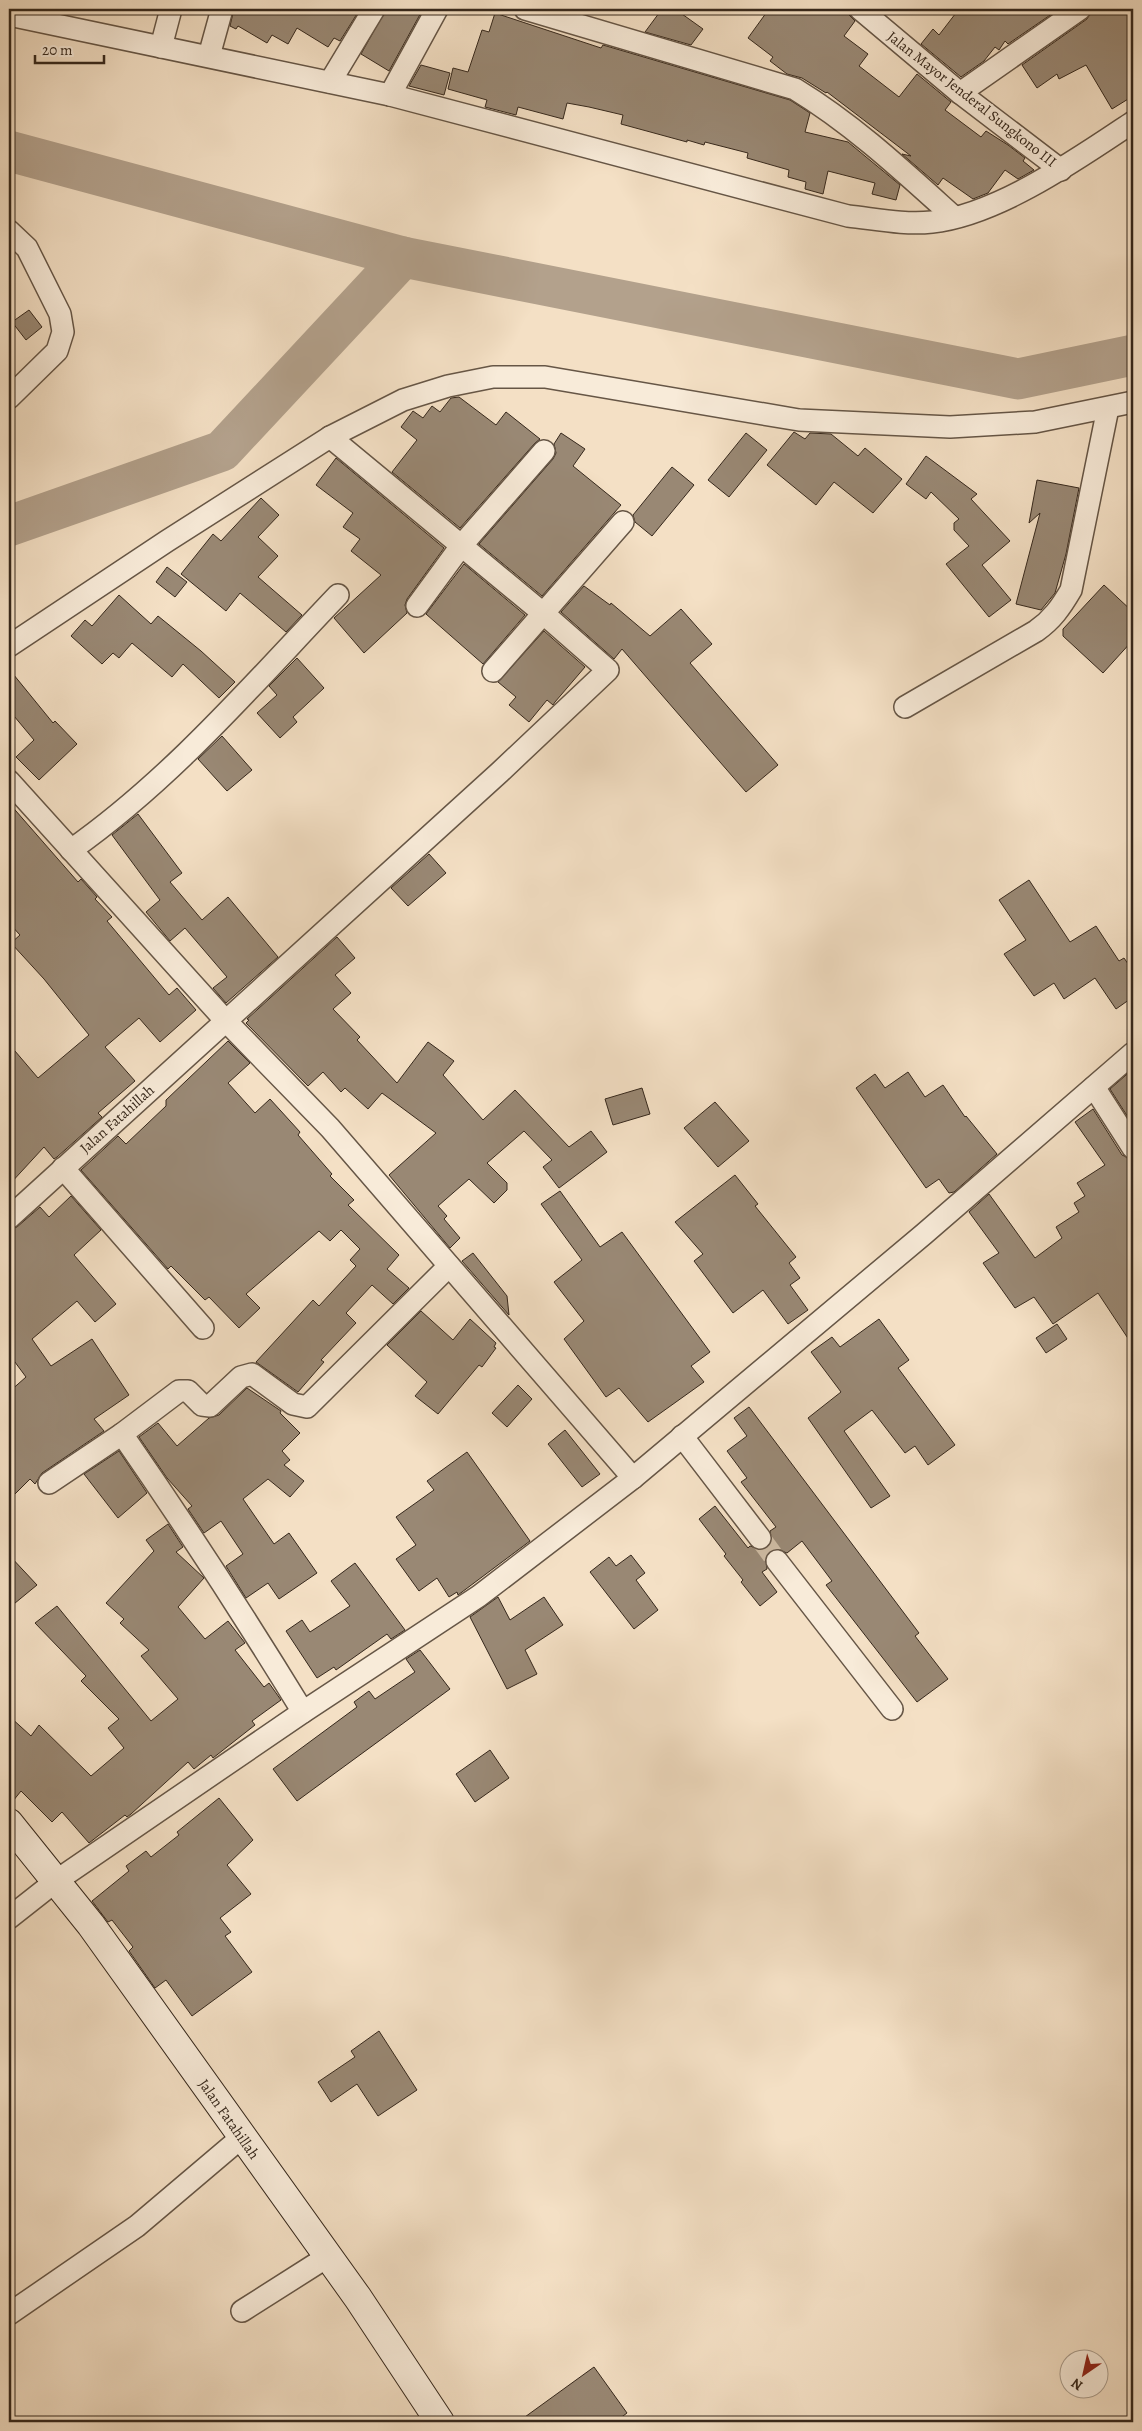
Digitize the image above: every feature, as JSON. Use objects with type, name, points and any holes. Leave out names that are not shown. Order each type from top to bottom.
[{"type":"street","points":[[161,46],[171,9]]},
{"type":"street","points":[[209,56],[222,9]]},
{"type":"street","points":[[330,82],[374,9]]},
{"type":"street","points":[[390,95],[437,9]]},
{"type":"street","points":[[525,9],[795,89],[832,111],[954,217]]},
{"type":"street","name":"Jalan Mayor Jenderal Sungkono III","points":[[860,9],[960,93],[1061,170]]},
{"type":"street","points":[[960,93],[1080,9]]},
{"type":"street","points":[[9,14],[390,95],[848,216],[893,222],[932,222],[976,211],[1061,170],[1133,122]]},
{"type":"street","points":[[9,231],[26,248],[60,314],[63,332],[57,351],[9,398]]},
{"type":"street","points":[[9,646],[167,541],[330,437],[404,400],[448,386],[493,377],[545,377],[799,420],[992,426],[1035,422],[1133,402]]},
{"type":"street","points":[[905,707],[1036,631],[1050,621],[1061,607],[1071,590],[1108,408]]},
{"type":"street","points":[[330,437],[544,614]]},
{"type":"street","points":[[417,606],[461,546],[544,451]]},
{"type":"street","points":[[493,671],[623,522]]},
{"type":"street","points":[[71,850],[120,813],[171,768],[338,595]]},
{"type":"street","name":"Jalan Fatahillah","points":[[9,1218],[500,772],[608,670],[544,614]]},
{"type":"street","points":[[9,781],[225,1020],[330,1128],[632,1478]]},
{"type":"street","points":[[9,1918],[56,1881],[303,1712],[479,1596],[632,1478],[924,1234],[1133,1053]]},
{"type":"street","points":[[1094,1086],[1133,1148]]},
{"type":"street","points":[[63,1168],[204,1328]]},
{"type":"street","points":[[49,1483],[122,1434],[179,1391],[188,1391],[202,1404],[210,1406],[241,1377],[252,1374],[293,1404],[307,1406],[449,1266]]},
{"type":"street","points":[[122,1434],[242,1612],[303,1712]]},
{"type":"street","points":[[682,1436],[760,1538]]},
{"type":"street","points":[[777,1561],[892,1710]]},
{"type":"street","name":"Jalan Fatahillah","points":[[9,1823],[91,1925],[327,2256],[440,2422]]},
{"type":"street","points":[[9,2314],[137,2226],[242,2137]]},
{"type":"street","points":[[242,2311],[327,2256]]},
{"type":"building","points":[[234,9],[360,9],[340,41],[334,38],[328,47],[297,28],[288,44],[272,35],[267,43],[238,26],[236,29],[230,26]]},
{"type":"building","points":[[386,9],[423,9],[389,71],[361,54]]},
{"type":"building","points":[[662,9],[675,9],[703,29],[691,45],[645,32]]},
{"type":"building","points":[[769,9],[848,9],[848,14],[855,21],[844,36],[868,54],[859,66],[899,97],[917,74],[951,102],[945,110],[981,137],[986,131],[1008,145],[1025,158],[1023,161],[1034,170],[1018,179],[1005,170],[988,193],[973,199],[943,178],[938,185],[902,154],[911,156],[827,92],[802,78],[787,74],[770,61],[773,57],[748,38]]},
{"type":"building","points":[[959,9],[1059,9],[1008,44],[1005,41],[999,50],[995,47],[984,61],[961,77],[921,44],[933,29],[939,35]]},
{"type":"building","points":[[1092,9],[1133,9],[1133,96],[1112,109],[1086,65],[1059,79],[1057,74],[1037,88],[1022,65],[1087,19]]},
{"type":"building","points":[[495,13],[601,48],[603,45],[790,100],[810,113],[805,132],[848,142],[900,185],[896,200],[872,194],[875,183],[828,171],[823,194],[805,189],[806,182],[788,177],[789,170],[747,158],[748,153],[705,142],[704,145],[687,140],[687,142],[621,124],[623,115],[589,107],[567,103],[563,119],[518,107],[516,115],[485,107],[487,100],[448,89],[453,68],[468,72],[482,30],[489,32]]},
{"type":"building","points":[[421,65],[450,73],[444,95],[409,86]]},
{"type":"building","points":[[29,310],[42,327],[26,340],[12,322]]},
{"type":"building","points":[[459,397],[496,425],[506,412],[540,439],[460,528],[392,472],[417,440],[401,427],[413,411],[423,418],[432,406],[440,412],[451,398]]},
{"type":"building","points":[[794,432],[805,439],[810,433],[831,434],[858,456],[865,448],[902,479],[873,513],[834,482],[816,505],[767,465]]},
{"type":"building","points":[[561,433],[585,449],[573,466],[621,505],[542,596],[479,544],[553,459],[556,453],[554,444]]},
{"type":"building","points":[[746,433],[767,450],[729,497],[708,480]]},
{"type":"building","points":[[926,456],[977,494],[971,499],[1010,541],[982,565],[1011,600],[989,617],[946,564],[969,546],[954,530],[954,523],[959,519],[931,492],[926,499],[906,484]]},
{"type":"building","points":[[336,458],[444,548],[407,599],[405,605],[407,613],[364,653],[334,618],[381,575],[351,551],[360,539],[343,527],[353,513],[316,485]]},
{"type":"building","points":[[672,467],[694,485],[652,536],[635,522],[633,515]]},
{"type":"building","points":[[1037,480],[1079,488],[1066,554],[1055,593],[1041,610],[1016,604],[1040,513],[1029,523]]},
{"type":"building","points":[[261,498],[279,515],[258,537],[278,556],[258,577],[302,615],[286,632],[240,593],[226,611],[181,574],[213,534],[221,541]]},
{"type":"building","points":[[464,564],[525,615],[483,664],[426,614]]},
{"type":"building","points":[[167,567],[187,582],[175,597],[156,582]]},
{"type":"building","points":[[1104,585],[1133,612],[1133,640],[1103,673],[1063,636],[1063,629]]},
{"type":"building","points":[[584,586],[610,605],[611,603],[650,636],[681,609],[712,644],[690,663],[778,765],[746,792],[622,649],[614,659],[561,612]]},
{"type":"building","points":[[119,595],[151,624],[158,616],[235,682],[219,698],[183,664],[172,677],[132,643],[119,658],[113,653],[102,664],[71,636],[85,620],[92,626]]},
{"type":"building","points":[[544,631],[585,667],[553,705],[547,700],[529,722],[509,705],[516,697],[498,682]]},
{"type":"building","points":[[297,658],[324,688],[293,717],[297,722],[280,738],[257,713],[277,695],[269,686]]},
{"type":"building","points":[[9,669],[53,723],[55,721],[77,744],[39,780],[16,757],[34,740],[9,710]]},
{"type":"building","points":[[222,736],[252,770],[227,791],[198,759]]},
{"type":"building","points":[[9,803],[78,882],[81,879],[97,897],[95,899],[112,917],[107,921],[169,995],[177,988],[196,1010],[160,1042],[139,1018],[105,1047],[135,1081],[98,1113],[102,1117],[57,1157],[54,1159],[44,1147],[9,1185],[9,1044],[38,1078],[89,1035],[44,979],[11,943],[20,935],[9,923]]},
{"type":"building","points":[[138,814],[182,873],[170,882],[202,920],[228,897],[278,957],[226,1003],[213,988],[227,977],[185,928],[170,941],[146,912],[160,900],[112,835]]},
{"type":"building","points":[[429,854],[446,873],[408,906],[391,888]]},
{"type":"building","points":[[1029,880],[1070,942],[1096,926],[1119,961],[1124,958],[1133,971],[1133,997],[1116,1009],[1095,978],[1064,999],[1054,983],[1034,996],[1004,954],[1026,940],[999,900]]},
{"type":"building","points":[[337,937],[355,958],[335,975],[351,993],[333,1009],[360,1037],[357,1040],[397,1083],[428,1042],[454,1061],[443,1075],[483,1120],[515,1090],[569,1147],[591,1131],[607,1152],[559,1188],[543,1167],[552,1160],[524,1131],[487,1163],[507,1183],[507,1190],[494,1203],[469,1179],[438,1206],[447,1216],[444,1219],[460,1238],[450,1248],[389,1175],[436,1133],[382,1093],[368,1109],[345,1088],[341,1092],[323,1072],[308,1086],[246,1023],[249,1020],[247,1019]]},
{"type":"building","points":[[228,1041],[250,1063],[228,1083],[255,1113],[270,1099],[300,1132],[298,1135],[332,1174],[330,1176],[354,1200],[348,1205],[399,1255],[387,1269],[409,1288],[393,1304],[372,1285],[346,1313],[356,1323],[321,1360],[324,1362],[298,1392],[256,1362],[313,1300],[319,1306],[356,1266],[350,1260],[360,1249],[341,1230],[330,1241],[319,1231],[246,1294],[260,1308],[239,1328],[209,1297],[205,1300],[171,1266],[168,1269],[81,1170],[118,1136],[126,1144],[166,1106],[166,1100]]},
{"type":"building","points":[[1133,1069],[1133,1125],[1110,1089]]},
{"type":"building","points":[[908,1072],[925,1097],[943,1085],[965,1117],[997,1154],[954,1192],[949,1193],[939,1179],[926,1188],[856,1088],[875,1074],[885,1088]]},
{"type":"building","points":[[642,1088],[650,1114],[613,1125],[605,1099]]},
{"type":"building","points":[[715,1102],[749,1141],[718,1167],[684,1128]]},
{"type":"building","points":[[1093,1109],[1122,1155],[1133,1160],[1133,1346],[1098,1293],[1053,1324],[1034,1297],[1015,1308],[983,1263],[999,1253],[969,1212],[989,1194],[1035,1258],[1062,1238],[1056,1227],[1079,1212],[1074,1203],[1085,1196],[1077,1183],[1105,1165],[1075,1122]]},
{"type":"building","points":[[735,1175],[758,1204],[755,1206],[796,1257],[789,1263],[800,1278],[790,1285],[808,1310],[788,1324],[763,1290],[733,1313],[694,1261],[703,1254],[675,1222]]},
{"type":"building","points":[[560,1191],[600,1247],[622,1232],[710,1352],[691,1366],[704,1382],[648,1422],[619,1388],[606,1397],[564,1339],[584,1321],[554,1282],[582,1260],[541,1204]]},
{"type":"building","points":[[71,1196],[101,1230],[74,1255],[116,1304],[95,1322],[77,1301],[32,1339],[51,1366],[92,1339],[129,1395],[94,1419],[104,1431],[42,1473],[35,1484],[30,1479],[9,1500],[9,1392],[26,1377],[9,1354],[9,1230],[17,1227],[40,1207],[49,1217]]},
{"type":"building","points":[[473,1253],[507,1296],[509,1315],[462,1261]]},
{"type":"building","points":[[421,1311],[453,1340],[470,1319],[496,1343],[494,1347],[496,1348],[482,1367],[479,1365],[438,1414],[415,1396],[427,1382],[387,1345]]},
{"type":"building","points":[[879,1319],[909,1360],[898,1368],[955,1445],[928,1465],[915,1446],[905,1453],[872,1410],[844,1431],[890,1496],[871,1508],[808,1418],[841,1392],[811,1352],[832,1337],[840,1347]]},
{"type":"building","points":[[1057,1324],[1067,1339],[1046,1353],[1036,1338]]},
{"type":"building","points":[[518,1385],[532,1399],[507,1427],[492,1413]]},
{"type":"building","points":[[247,1388],[281,1411],[280,1413],[300,1433],[282,1451],[290,1460],[284,1465],[304,1481],[290,1497],[268,1479],[243,1499],[274,1544],[289,1533],[317,1573],[279,1599],[268,1583],[246,1598],[226,1566],[243,1554],[221,1521],[204,1533],[188,1509],[192,1506],[167,1478],[139,1437],[158,1423],[177,1446],[209,1418],[219,1415]]},
{"type":"building","points":[[749,1407],[919,1633],[915,1636],[948,1679],[917,1702],[826,1585],[832,1581],[802,1541],[787,1553],[776,1549],[766,1556],[767,1569],[762,1572],[777,1592],[760,1606],[724,1556],[726,1554],[699,1519],[715,1506],[748,1548],[750,1546],[762,1550],[771,1543],[770,1531],[776,1527],[741,1482],[747,1478],[727,1451],[747,1436],[734,1418]]},
{"type":"building","points":[[565,1430],[600,1474],[582,1487],[548,1444]]},
{"type":"building","points":[[119,1451],[147,1493],[118,1518],[84,1474]]},
{"type":"building","points":[[467,1452],[530,1541],[458,1595],[457,1592],[449,1597],[437,1578],[419,1591],[396,1559],[416,1545],[396,1517],[434,1490],[427,1481]]},
{"type":"building","points":[[168,1524],[183,1547],[176,1552],[204,1578],[178,1607],[205,1639],[228,1621],[245,1643],[235,1650],[264,1687],[269,1683],[281,1700],[252,1721],[255,1725],[213,1758],[211,1755],[194,1769],[188,1762],[131,1814],[127,1817],[125,1815],[89,1843],[62,1812],[52,1822],[21,1791],[9,1806],[9,1716],[31,1736],[39,1725],[91,1776],[124,1748],[108,1728],[119,1719],[81,1681],[86,1676],[35,1623],[57,1606],[151,1721],[178,1699],[141,1656],[149,1650],[120,1623],[124,1619],[106,1603],[154,1551],[146,1540]]},
{"type":"building","points":[[9,1555],[37,1585],[9,1608]]},
{"type":"building","points":[[631,1555],[645,1573],[636,1580],[658,1610],[634,1629],[590,1572],[609,1557],[616,1566]]},
{"type":"building","points":[[355,1563],[405,1630],[391,1639],[387,1634],[336,1670],[334,1667],[317,1678],[286,1631],[302,1620],[310,1632],[350,1606],[331,1581]]},
{"type":"building","points":[[498,1597],[510,1620],[544,1597],[563,1625],[525,1650],[537,1674],[507,1689],[470,1617]]},
{"type":"building","points":[[420,1650],[450,1689],[297,1801],[273,1769],[357,1707],[354,1702],[369,1691],[375,1699],[415,1672],[406,1659]]},
{"type":"building","points":[[490,1750],[509,1778],[475,1802],[456,1774]]},
{"type":"building","points":[[219,1798],[253,1840],[227,1865],[251,1894],[220,1918],[231,1932],[225,1936],[252,1972],[192,2016],[166,1980],[155,1988],[129,1951],[133,1947],[112,1920],[108,1922],[92,1901],[129,1871],[126,1866],[146,1851],[151,1857],[179,1835],[177,1832]]},
{"type":"building","points":[[379,2031],[417,2090],[378,2116],[357,2084],[331,2102],[318,2082],[355,2057],[351,2051]]},
{"type":"building","points":[[594,2367],[627,2413],[615,2422],[518,2422]]},
{"type":"waterway","points":[[9,151],[403,257],[1018,379],[1133,355]]},
{"type":"waterway","points":[[9,526],[222,451],[403,257]]},
{"type":"tunnel","points":[[760,1538],[777,1561]]}]
